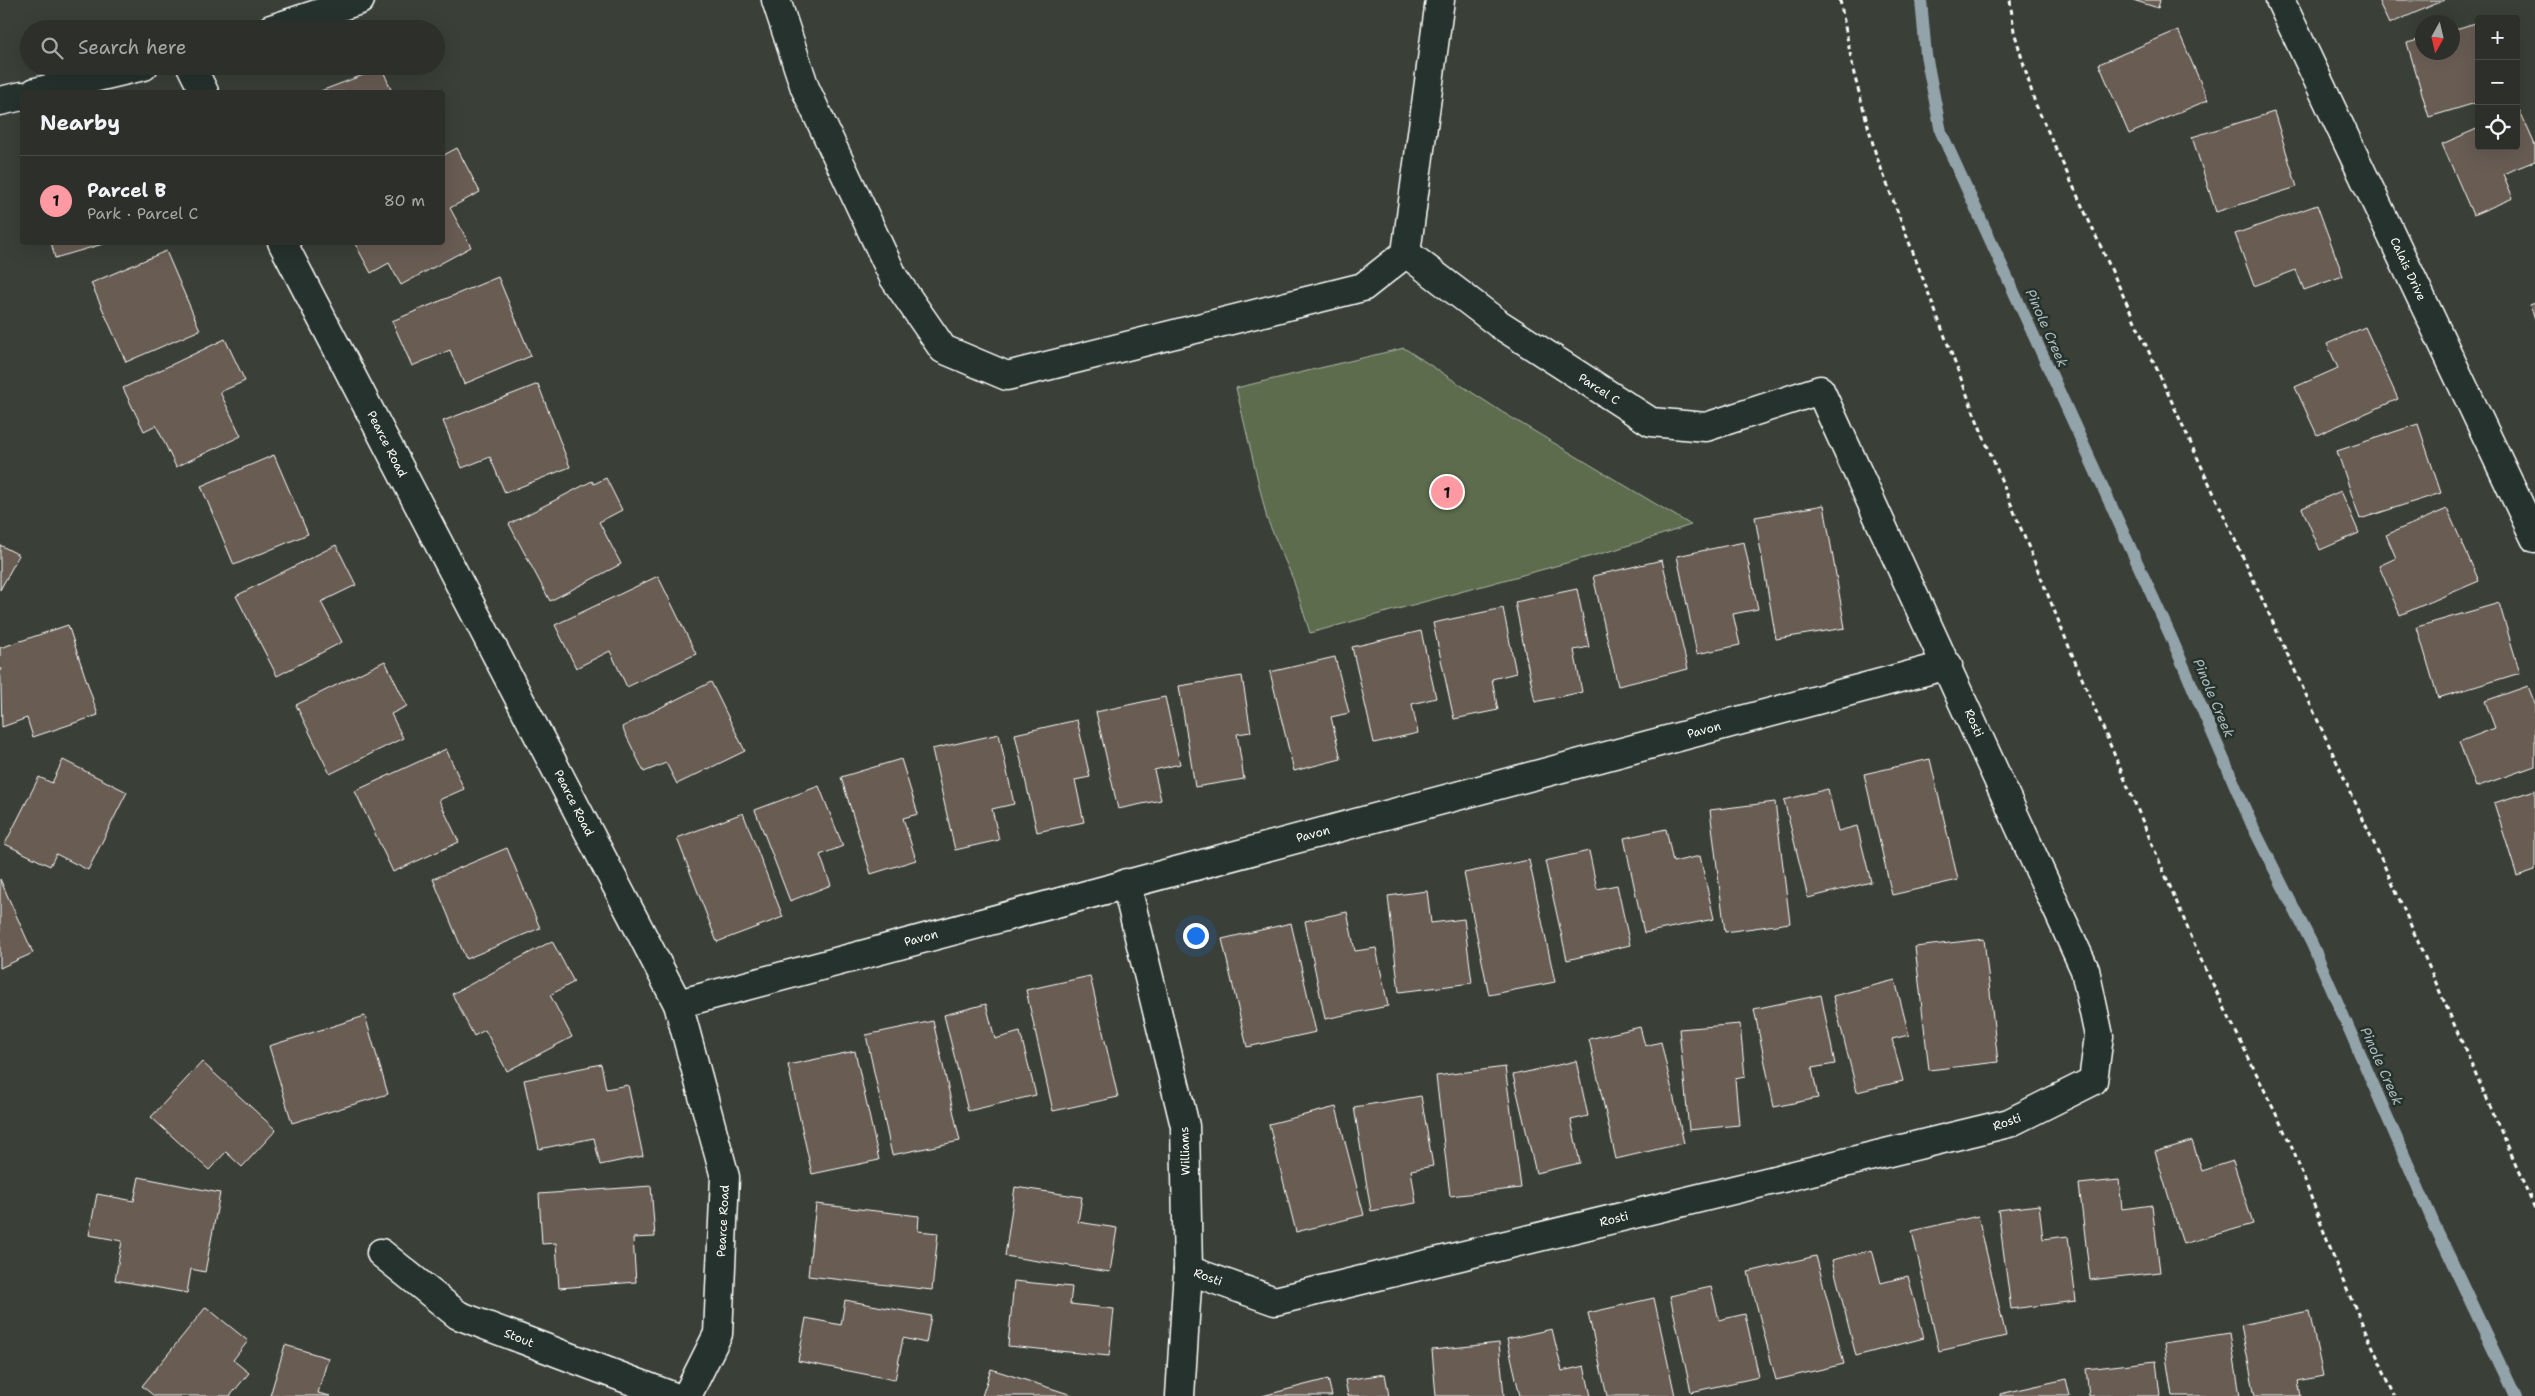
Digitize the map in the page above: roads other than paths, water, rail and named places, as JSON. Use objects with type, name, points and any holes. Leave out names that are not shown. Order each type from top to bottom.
[{"type":"street","points":[[299,20],[360,0]]},
{"type":"street","points":[[776,0],[805,88],[894,278],[943,349],[1007,376],[1363,287],[1406,253],[1440,0]]},
{"type":"street","name":"Calais Drive","points":[[2280,0],[2535,538]]},
{"type":"street","points":[[43,90],[106,75]]},
{"type":"street","points":[[196,75],[203,90]]},
{"type":"street","points":[[0,101],[20,96]]},
{"type":"street","name":"Pearce Road","points":[[284,245],[678,1004],[725,1177],[718,1334],[688,1396]]},
{"type":"street","name":"Parcel C","points":[[1406,253],[1499,324],[1651,422],[1706,427],[1820,390]]},
{"type":"street","name":"Rosti","points":[[1188,1270],[1275,1301],[2010,1123],[2094,1081],[2099,1036],[2085,970],[1948,665],[1820,390]]},
{"type":"street","name":"Pavon","points":[[678,1004],[1948,665]]},
{"type":"street","name":"Williams","points":[[1126,884],[1185,1126],[1188,1270],[1180,1396]]},
{"type":"street","name":"Stout","points":[[381,1253],[458,1315],[672,1396]]},
{"type":"waterway","name":"Pinole Creek","points":[[1921,0],[1926,55],[1941,132],[2171,637],[2252,825],[2312,944],[2434,1224],[2515,1396]]},
{"type":"place","name":"Parcel B","points":[[1447,492]]}]
